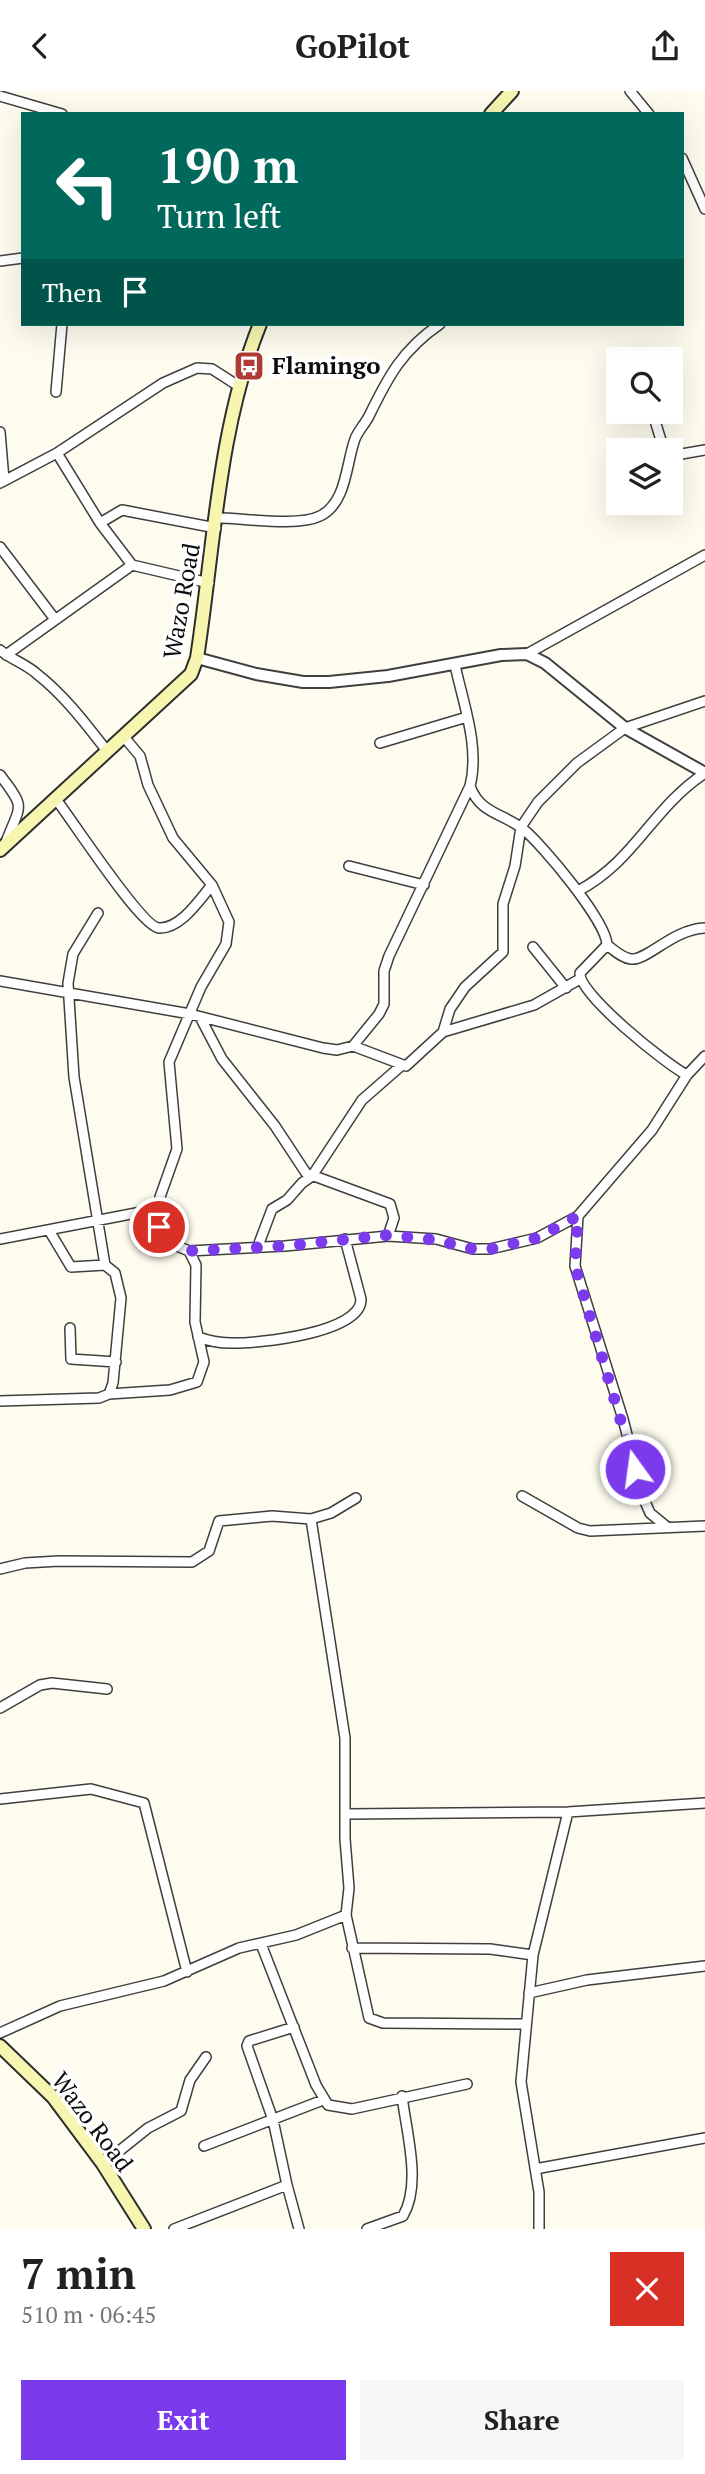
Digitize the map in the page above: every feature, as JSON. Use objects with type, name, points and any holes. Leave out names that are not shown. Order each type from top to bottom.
[{"type":"main road","points":[[493,112],[512,91]]},
{"type":"main road","name":"Wazo Road","points":[[3,846],[191,674],[197,658],[240,387],[259,326]]},
{"type":"main road","name":"Wazo Road","points":[[0,2046],[53,2097],[103,2164],[144,2229]]},
{"type":"street","points":[[630,91],[647,112]]},
{"type":"street","points":[[0,96],[56,112]]},
{"type":"street","points":[[684,162],[705,209]]},
{"type":"street","points":[[0,261],[20,258]]},
{"type":"street","points":[[56,392],[62,326]]},
{"type":"street","points":[[100,523],[122,510],[217,523],[319,517],[329,509],[349,470],[355,438],[368,419],[389,373],[438,326]]},
{"type":"street","points":[[0,432],[2,482],[57,453],[163,383],[197,368],[212,369],[240,387]]},
{"type":"street","points":[[683,454],[705,450]]},
{"type":"street","points":[[57,453],[100,523],[132,565],[209,583]]},
{"type":"street","points":[[0,547],[54,618]]},
{"type":"street","points":[[197,658],[303,682],[356,680],[501,655],[527,654],[705,555]]},
{"type":"street","points":[[107,751],[75,710],[52,687],[26,666],[3,653],[132,565]]},
{"type":"street","points":[[527,654],[545,663],[625,729],[705,773],[671,799],[618,865],[578,891]]},
{"type":"street","points":[[353,1046],[384,1004],[384,971],[470,786],[475,769],[455,665]]},
{"type":"street","points":[[0,981],[195,1015],[323,1048],[337,1050],[353,1046],[402,1065],[411,1064],[443,1032],[450,1009],[465,987],[503,952],[503,904],[515,866],[521,827],[538,802],[577,763],[625,729],[705,701]]},
{"type":"street","points":[[380,743],[467,717]]},
{"type":"street","points":[[124,737],[140,756],[148,785],[173,838],[212,885],[226,909],[230,934],[195,1015],[169,1062],[177,1149],[157,1209],[159,1227],[170,1243],[189,1251],[388,1235],[436,1240],[473,1249],[490,1249],[537,1238],[578,1216],[652,1130],[687,1075],[705,1056]]},
{"type":"street","points":[[0,775],[16,794],[20,805],[3,846]]},
{"type":"street","points":[[470,786],[474,797],[489,812],[521,827],[578,891],[606,936],[607,945],[625,957],[638,958],[674,935],[690,929],[705,928]]},
{"type":"street","points":[[55,798],[133,908],[153,927],[163,928],[180,920],[212,885]]},
{"type":"street","points":[[349,866],[424,885]]},
{"type":"street","points":[[98,913],[73,954],[69,993],[74,1077],[100,1221],[105,1265]]},
{"type":"street","points":[[443,1032],[512,1014],[566,988],[580,979],[587,963],[607,945]]},
{"type":"street","points":[[533,947],[566,988]]},
{"type":"street","points":[[580,979],[600,1005],[673,1067],[687,1075]]},
{"type":"street","points":[[195,1015],[222,1059],[309,1174],[390,1204],[394,1218],[388,1235]]},
{"type":"street","points":[[258,1246],[272,1209],[287,1200],[302,1183],[362,1100],[402,1065]]},
{"type":"street","points":[[0,1239],[157,1209]]},
{"type":"street","points":[[578,1216],[575,1266],[578,1280],[598,1337],[643,1497],[650,1513],[667,1527]]},
{"type":"street","points":[[50,1231],[71,1267],[105,1265],[114,1271],[121,1298],[116,1362],[109,1394]]},
{"type":"street","points":[[198,1337],[220,1343],[254,1343],[294,1337],[345,1321],[356,1314],[361,1308],[361,1299],[345,1239]]},
{"type":"street","points":[[196,1265],[206,1250]]},
{"type":"street","points":[[0,1401],[70,1401],[109,1394],[170,1390],[194,1384],[204,1366],[198,1337],[196,1265],[189,1251]]},
{"type":"street","points":[[70,1328],[71,1359],[116,1362]]},
{"type":"street","points":[[522,1496],[583,1529],[705,1526]]},
{"type":"street","points":[[0,1569],[25,1563],[59,1561],[192,1562],[209,1551],[219,1521],[272,1516],[311,1519],[331,1513],[356,1498]]},
{"type":"street","points":[[311,1519],[341,1705],[349,1888],[346,1915],[365,2012],[375,2022],[525,2024]]},
{"type":"street","points":[[0,1708],[40,1685],[52,1683],[107,1689]]},
{"type":"street","points":[[0,1799],[91,1789],[144,1803],[187,1972]]},
{"type":"street","points":[[346,1814],[568,1812],[705,1803]]},
{"type":"street","points":[[539,2229],[540,2192],[520,2083],[533,1955],[568,1812]]},
{"type":"street","points":[[0,2033],[60,2007],[187,1972],[214,1957],[296,1935],[346,1915]]},
{"type":"street","points":[[261,1944],[323,2100],[333,2107],[370,2107],[402,2096],[467,2084]]},
{"type":"street","points":[[352,1948],[489,1949],[533,1955]]},
{"type":"street","points":[[528,1993],[587,1980],[705,1966]]},
{"type":"street","points":[[294,2027],[247,2043],[250,2061],[273,2120],[299,2229]]},
{"type":"street","points":[[103,2164],[148,2128],[181,2111],[190,2080],[206,2057]]},
{"type":"street","points":[[367,2229],[403,2216],[411,2197],[402,2096]]},
{"type":"street","points":[[204,2146],[323,2100]]},
{"type":"street","points":[[535,2169],[605,2153],[705,2138]]},
{"type":"street","points":[[174,2229],[287,2185]]},
{"type":"place","name":"Flamingo","points":[[249,366]]},
{"type":"route","points":[[159,1227],[170,1243],[189,1251],[285,1246],[388,1235],[436,1240],[473,1249],[490,1249],[537,1238],[578,1216],[575,1266],[578,1280],[598,1337],[635,1469]]}]
